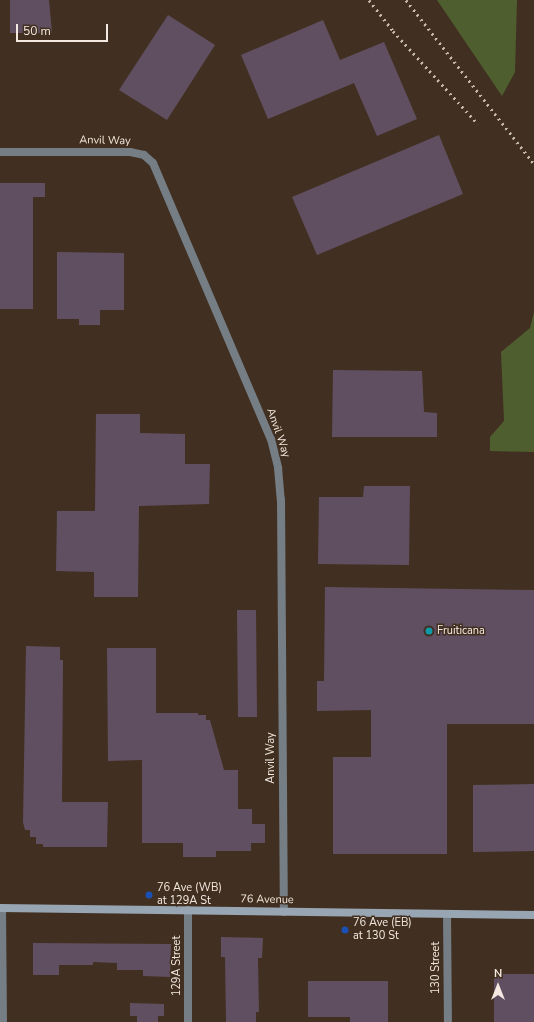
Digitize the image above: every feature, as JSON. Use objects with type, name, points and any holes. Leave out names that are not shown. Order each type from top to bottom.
[{"type":"main road","name":"76 Avenue","points":[[1,908],[534,915]]},
{"type":"street","name":"Anvil Way","points":[[0,152],[130,152],[144,155],[153,163],[271,439],[278,468],[281,500],[284,912]]},
{"type":"street","points":[[1,908],[2,1022]]},
{"type":"street","name":"129A Street","points":[[188,910],[188,1022]]},
{"type":"street","name":"130 Street","points":[[447,914],[448,1022]]},
{"type":"green space","points":[[437,0],[517,0],[515,72],[502,96]]},
{"type":"green space","points":[[534,312],[534,452],[490,451],[490,437],[504,421],[501,352],[530,328]]},
{"type":"building","points":[[10,0],[49,0],[52,33],[10,33]]},
{"type":"building","points":[[168,15],[215,45],[167,120],[119,90]]},
{"type":"building","points":[[323,20],[340,60],[384,42],[417,119],[377,136],[354,83],[268,119],[241,55]]},
{"type":"building","points":[[439,135],[463,194],[317,255],[292,197]]},
{"type":"building","points":[[0,183],[45,183],[45,197],[33,197],[33,309],[0,309]]},
{"type":"building","points":[[57,252],[124,253],[124,310],[100,310],[100,325],[79,325],[79,319],[57,319]]},
{"type":"building","points":[[333,370],[422,371],[424,412],[437,413],[437,437],[332,437]]},
{"type":"building","points":[[96,414],[140,414],[140,433],[185,434],[185,464],[210,464],[209,504],[139,506],[138,597],[94,597],[94,572],[56,571],[57,511],[95,511]]},
{"type":"building","points":[[364,486],[410,486],[409,565],[318,564],[319,497],[363,497]]},
{"type":"building","points":[[325,587],[534,590],[534,724],[447,724],[447,854],[333,854],[333,757],[371,757],[371,710],[317,711],[317,681],[324,681]]},
{"type":"building","points":[[237,610],[256,610],[257,717],[238,717]]},
{"type":"building","points":[[26,646],[60,647],[60,660],[63,660],[62,802],[108,802],[107,847],[43,847],[43,844],[36,844],[36,837],[30,837],[30,830],[25,830],[23,822]]},
{"type":"building","points":[[107,648],[156,648],[156,713],[198,713],[198,715],[206,715],[206,720],[210,720],[224,770],[238,770],[238,809],[252,809],[252,824],[265,824],[265,843],[251,843],[251,851],[216,851],[216,857],[183,857],[183,843],[142,843],[142,760],[108,761]]},
{"type":"building","points":[[534,784],[534,851],[473,852],[473,785]]},
{"type":"building","points":[[221,937],[263,938],[262,958],[258,958],[259,1012],[256,1012],[256,1022],[226,1022],[225,957],[221,957]]},
{"type":"building","points":[[33,943],[171,944],[170,977],[143,976],[143,970],[117,970],[117,963],[93,962],[93,965],[59,965],[59,975],[33,975]]},
{"type":"building","points":[[494,974],[534,974],[534,1022],[494,1022]]},
{"type":"building","points":[[308,981],[388,981],[388,1022],[350,1022],[350,1017],[308,1017]]},
{"type":"building","points":[[130,1003],[164,1004],[164,1016],[158,1016],[158,1022],[137,1022],[137,1016],[130,1016]]},
{"type":"railway","points":[[369,0],[393,31],[478,124]]},
{"type":"railway","points":[[406,0],[534,164]]},
{"type":"place","name":"Fruiticana","points":[[429,631]]},
{"type":"place","name":"76 Ave (WB) at 129A St","points":[[149,895]]},
{"type":"place","name":"76 Ave (EB) at 130 St","points":[[345,930]]}]
